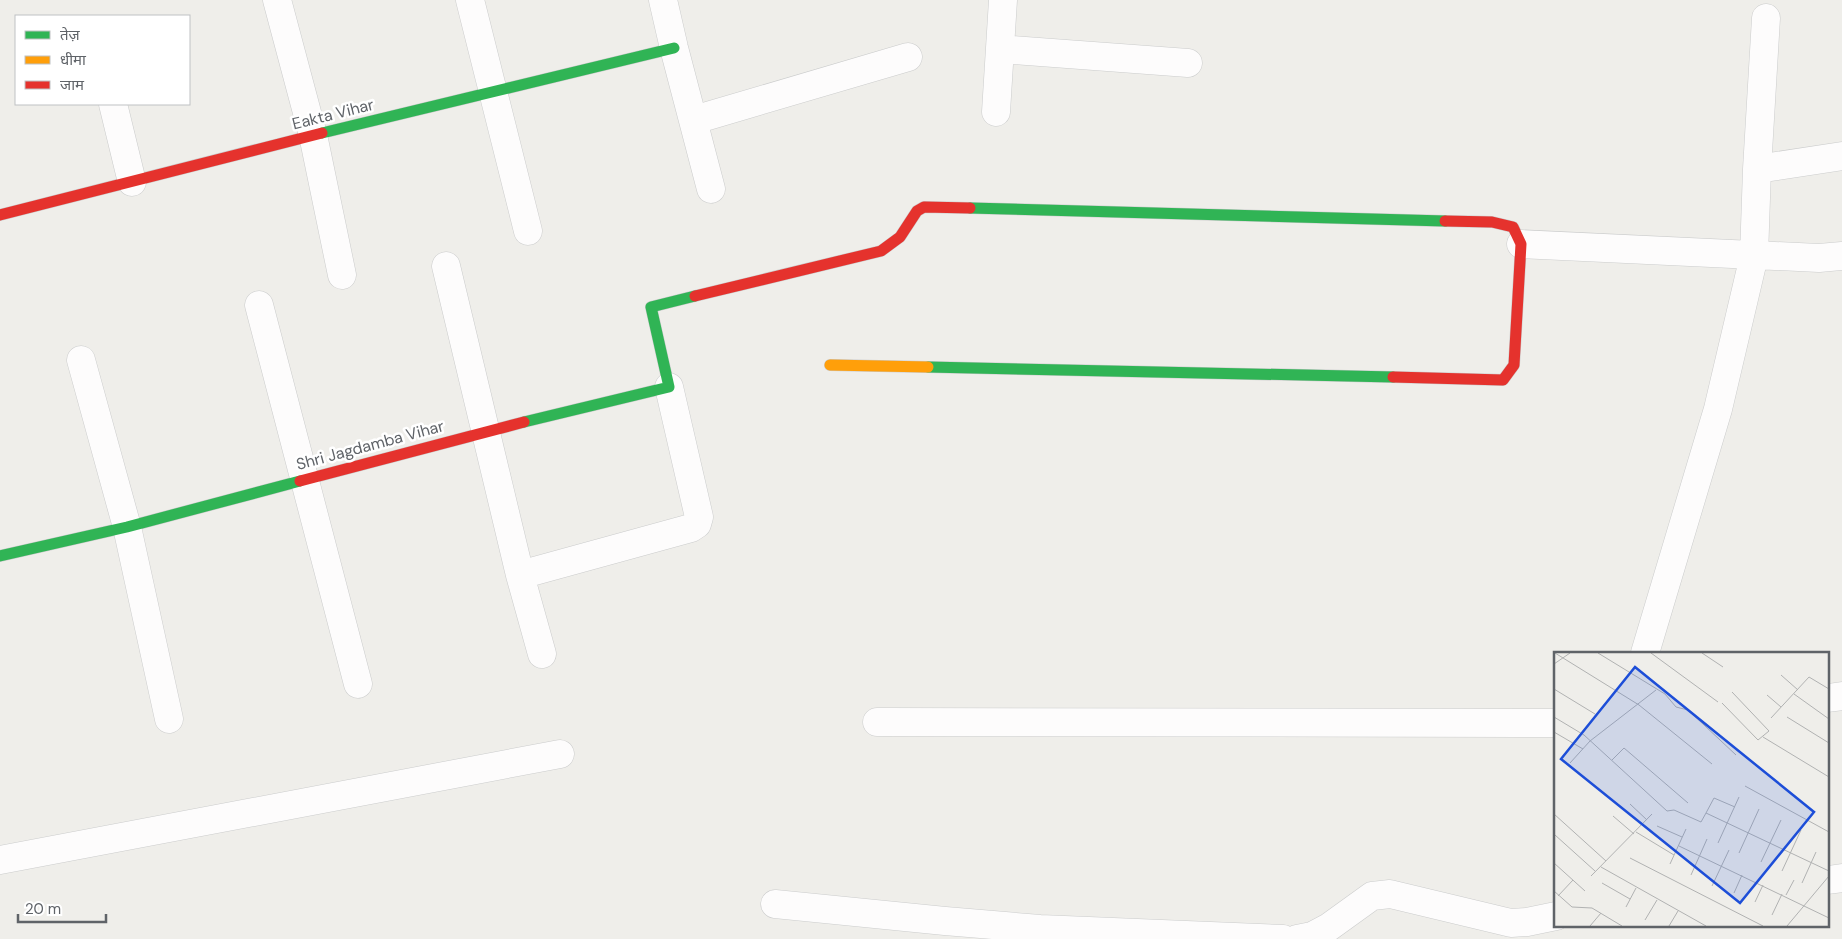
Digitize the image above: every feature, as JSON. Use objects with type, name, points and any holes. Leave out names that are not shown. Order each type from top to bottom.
[{"type":"street","points":[[277,0],[313,135],[342,276]]},
{"type":"street","points":[[470,0],[528,231]]},
{"type":"street","points":[[663,0],[711,189]]},
{"type":"street","points":[[996,112],[1004,0]]},
{"type":"street","points":[[1645,652],[1718,409],[1754,256],[1766,18]]},
{"type":"street","name":"Eakta Vihar","points":[[0,215],[313,135],[674,48]]},
{"type":"street","points":[[1000,49],[1188,63]]},
{"type":"street","points":[[694,120],[908,57]]},
{"type":"street","points":[[113,105],[132,182]]},
{"type":"street","points":[[1757,169],[1842,156]]},
{"type":"street","points":[[520,575],[690,528],[698,524],[699,516],[651,307],[881,250],[900,237],[917,211],[924,207],[1492,222],[1513,227],[1521,244],[1514,365],[1503,380],[1126,370],[830,365]]},
{"type":"street","points":[[1521,244],[1754,256],[1819,258],[1842,256]]},
{"type":"street","points":[[446,266],[520,575],[542,654]]},
{"type":"street","points":[[259,305],[358,684]]},
{"type":"street","points":[[81,360],[127,526],[169,719]]},
{"type":"street","name":"Shri Jagdamba Vihar","points":[[0,556],[127,526],[486,430],[669,387]]},
{"type":"street","points":[[877,722],[1554,723]]},
{"type":"street","points":[[0,860],[560,754]]},
{"type":"street","points":[[1298,939],[1312,936],[1329,927],[1372,896],[1390,894],[1511,923],[1528,922],[1554,916]]},
{"type":"street","points":[[775,904],[945,922],[1040,929],[1283,939]]},
{"type":"traffic: fast","points":[[322,133],[674,48]]},
{"type":"traffic: fast","points":[[970,208],[1445,221]]},
{"type":"traffic: fast","points":[[524,422],[669,387],[651,307],[695,296]]},
{"type":"traffic: fast","points":[[928,367],[1393,377]]},
{"type":"traffic: fast","points":[[0,556],[127,527],[300,481]]},
{"type":"traffic: slow","points":[[830,365],[928,367]]},
{"type":"traffic: jam","points":[[0,215],[322,133]]},
{"type":"traffic: jam","points":[[695,296],[881,251],[900,237],[917,211],[924,207],[970,208]]},
{"type":"traffic: jam","points":[[1393,377],[1503,380],[1514,365],[1521,244],[1513,227],[1492,222],[1445,221]]},
{"type":"traffic: jam","points":[[300,481],[524,422]]}]
